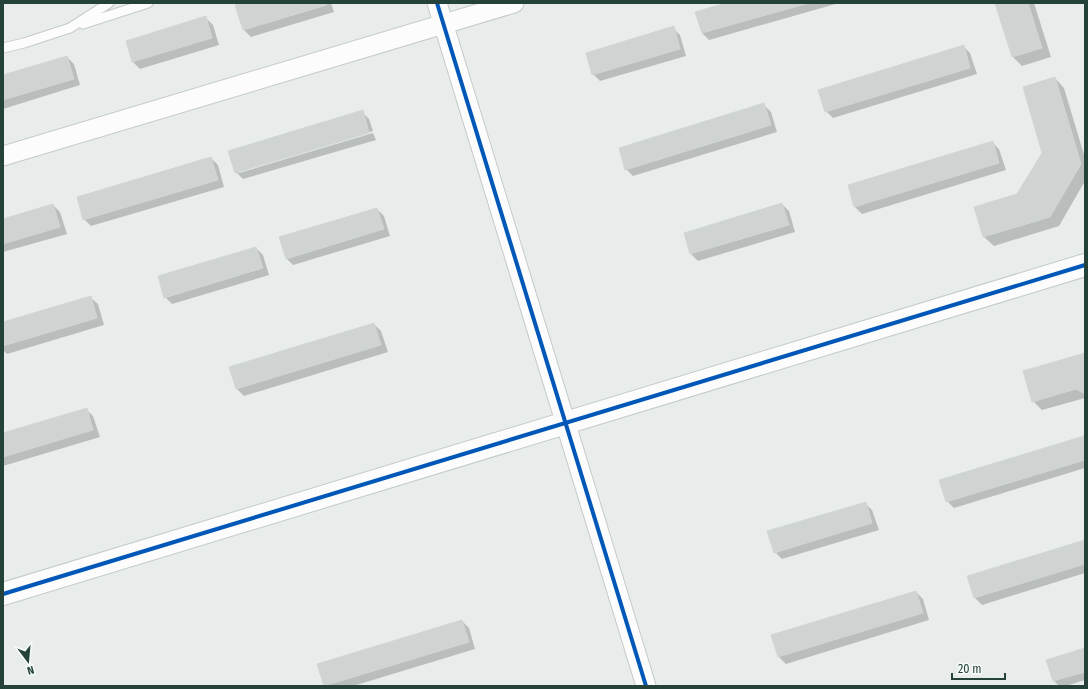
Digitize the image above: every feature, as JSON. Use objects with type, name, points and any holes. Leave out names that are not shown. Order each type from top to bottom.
[{"type":"street","points":[[438,3],[646,686]]},
{"type":"street","points":[[3,156],[514,3]]},
{"type":"street","points":[[3,594],[1085,265]]},
{"type":"lane","points":[[70,28],[109,3]]},
{"type":"lane","points":[[3,48],[24,43],[148,3]]},
{"type":"building","points":[[241,3],[327,3],[327,5],[243,30],[235,5]]},
{"type":"building","points":[[726,3],[809,3],[702,33],[695,12]]},
{"type":"building","points":[[995,3],[1028,3],[1042,48],[1012,57]]},
{"type":"building","points":[[206,16],[212,38],[132,62],[126,41]]},
{"type":"building","points":[[674,26],[680,49],[592,75],[586,53]]},
{"type":"building","points":[[964,45],[970,68],[825,112],[818,90]]},
{"type":"building","points":[[67,56],[74,79],[3,100],[3,75]]},
{"type":"building","points":[[1055,77],[1081,164],[1050,217],[983,237],[974,207],[1017,194],[1042,153],[1023,87]]},
{"type":"building","points":[[764,103],[771,125],[625,170],[619,148]]},
{"type":"building","points":[[363,110],[369,133],[235,173],[228,151]]},
{"type":"building","points":[[993,141],[999,163],[854,207],[848,185]]},
{"type":"building","points":[[211,157],[218,180],[83,220],[77,197]]},
{"type":"building","points":[[782,203],[789,225],[690,254],[684,233]]},
{"type":"building","points":[[53,204],[60,227],[3,244],[3,219]]},
{"type":"building","points":[[377,208],[384,229],[286,259],[279,237]]},
{"type":"building","points":[[256,247],[263,268],[164,298],[158,276]]},
{"type":"building","points":[[91,296],[97,318],[3,346],[3,322]]},
{"type":"building","points":[[374,323],[381,345],[236,389],[229,367]]},
{"type":"building","points":[[1085,353],[1085,394],[1076,389],[1032,402],[1023,371]]},
{"type":"building","points":[[87,408],[93,430],[3,457],[3,433]]},
{"type":"building","points":[[1084,436],[1085,460],[946,502],[939,480]]},
{"type":"building","points":[[866,502],[872,523],[774,553],[767,531]]},
{"type":"building","points":[[1085,540],[1085,564],[974,598],[967,576]]},
{"type":"building","points":[[916,591],[923,613],[778,657],[771,635]]},
{"type":"building","points":[[462,620],[469,642],[324,686],[317,664]]},
{"type":"building","points":[[1085,648],[1085,672],[1053,681],[1046,660]]},
{"type":"cycle path","points":[[437,3],[646,686]]},
{"type":"cycle path","points":[[3,594],[1085,265]]}]
